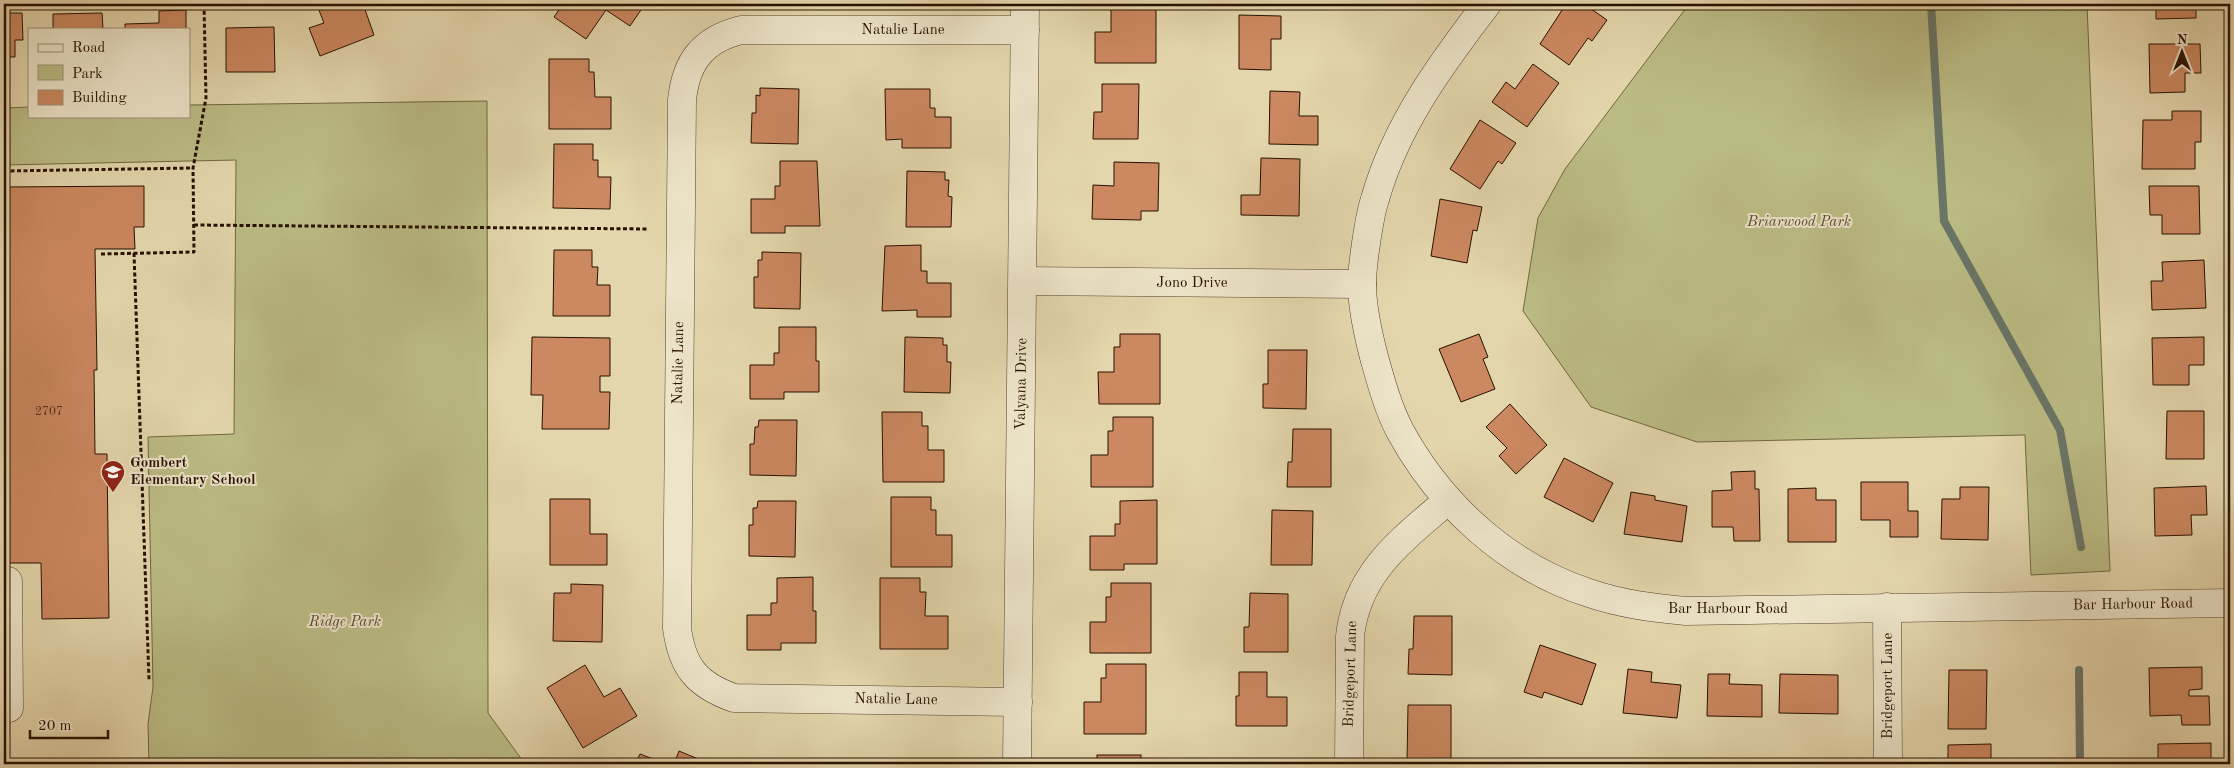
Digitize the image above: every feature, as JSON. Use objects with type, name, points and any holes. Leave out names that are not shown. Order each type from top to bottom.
[{"type":"street","name":"Bar Harbour Road","points":[[1487,4],[1442,63],[1410,114],[1389,158],[1374,200],[1362,284],[1369,336],[1382,388],[1399,430],[1422,468],[1447,501],[1484,534],[1516,558],[1551,578],[1588,593],[1620,602],[1686,611],[2230,604]]},
{"type":"street","name":"Valyana Drive","points":[[1017,764],[1025,17]]},
{"type":"street","name":"Natalie Lane","points":[[1018,702],[734,698],[719,693],[696,678],[685,662],[677,628],[682,119],[684,84],[687,70],[705,48],[730,33],[753,29],[1025,17]]},
{"type":"street","name":"Jono Drive","points":[[1023,281],[1362,284]]},
{"type":"street","name":"Bridgeport Lane","points":[[1348,764],[1350,636],[1358,600],[1374,570],[1391,551],[1447,501]]},
{"type":"street","points":[[8,580],[9,708]]},
{"type":"street","name":"Bridgeport Lane","points":[[1887,607],[1888,764]]},
{"type":"path","points":[[101,254],[194,252],[193,168],[206,98],[204,4]]},
{"type":"path","points":[[4,171],[193,168]]},
{"type":"path","points":[[194,225],[649,229]]},
{"type":"path","points":[[134,253],[149,680]]},
{"type":"green space","name":"Briarwood Park","points":[[1689,4],[2087,4],[2110,571],[2031,575],[2025,435],[1697,442],[1591,407],[1523,311],[1538,218],[1565,169]]},
{"type":"green space","name":"Ridge Park","points":[[487,101],[488,713],[525,764],[149,764],[148,724],[153,687],[148,437],[234,434],[236,160],[4,165],[4,108],[28,107],[28,118],[190,118],[190,105]]},
{"type":"building","points":[[363,4],[374,35],[320,56],[309,28],[324,23],[317,5]]},
{"type":"building","points":[[563,4],[645,4],[630,26],[606,10],[586,39],[554,17]]},
{"type":"building","points":[[1116,4],[1156,4],[1156,63],[1095,63],[1095,32],[1111,32],[1111,7],[1116,7]]},
{"type":"building","points":[[1566,4],[1584,4],[1607,20],[1592,41],[1588,38],[1569,65],[1540,44]]},
{"type":"building","points":[[2156,4],[2196,4],[2196,18],[2156,19]]},
{"type":"building","points":[[186,10],[186,28],[125,28],[125,24],[159,23],[159,11]]},
{"type":"building","points":[[4,13],[22,13],[23,40],[15,40],[15,57],[4,57]]},
{"type":"building","points":[[102,13],[103,28],[53,28],[53,14]]},
{"type":"building","points":[[1239,15],[1281,16],[1281,39],[1271,39],[1271,70],[1239,69]]},
{"type":"building","points":[[274,27],[275,72],[226,72],[226,28]]},
{"type":"building","points":[[2149,44],[2200,44],[2201,73],[2185,73],[2185,92],[2150,93]]},
{"type":"building","points":[[549,59],[589,59],[589,72],[594,72],[595,97],[611,97],[611,129],[549,129]]},
{"type":"building","points":[[1533,64],[1559,83],[1527,127],[1492,102],[1506,82],[1515,89]]},
{"type":"building","points":[[1102,84],[1139,84],[1138,139],[1093,139],[1094,112],[1102,112]]},
{"type":"building","points":[[760,88],[799,89],[798,144],[751,143],[752,113],[756,113],[756,95],[760,96]]},
{"type":"building","points":[[885,89],[930,89],[930,108],[935,108],[935,117],[951,117],[951,148],[902,148],[902,139],[886,140]]},
{"type":"building","points":[[1270,91],[1300,92],[1299,116],[1318,116],[1318,145],[1269,144]]},
{"type":"building","points":[[2172,111],[2201,111],[2201,142],[2195,142],[2195,169],[2142,169],[2143,120],[2172,120]]},
{"type":"building","points":[[1480,120],[1516,143],[1502,164],[1498,161],[1480,189],[1450,169]]},
{"type":"building","points":[[554,144],[593,144],[593,160],[598,160],[598,177],[611,177],[610,209],[553,208]]},
{"type":"building","points":[[1261,158],[1300,159],[1299,216],[1241,215],[1241,195],[1260,195]]},
{"type":"building","points":[[780,161],[817,161],[820,226],[785,226],[785,233],[751,233],[751,199],[775,199],[775,186],[780,186]]},
{"type":"building","points":[[1114,162],[1159,163],[1158,211],[1141,211],[1141,220],[1092,219],[1093,185],[1114,186]]},
{"type":"building","points":[[907,171],[945,172],[945,180],[949,180],[948,196],[952,197],[951,227],[906,227]]},
{"type":"building","points":[[144,186],[144,227],[134,227],[135,249],[95,249],[97,370],[94,370],[95,454],[107,454],[109,618],[42,619],[41,563],[4,563],[4,187]]},
{"type":"building","points":[[2149,186],[2199,186],[2200,234],[2162,234],[2162,215],[2150,215]]},
{"type":"building","points":[[1440,199],[1482,207],[1477,231],[1473,230],[1467,263],[1431,256]]},
{"type":"building","points":[[921,245],[921,271],[927,271],[927,283],[951,283],[951,317],[917,317],[917,310],[882,311],[885,246]]},
{"type":"building","points":[[554,250],[592,250],[592,267],[598,267],[597,285],[610,285],[610,316],[553,316]]},
{"type":"building","points":[[762,252],[801,253],[800,309],[754,308],[754,277],[758,277],[758,260],[762,260]]},
{"type":"building","points":[[2204,260],[2206,308],[2152,310],[2151,281],[2163,281],[2162,262]]},
{"type":"building","points":[[779,327],[816,327],[816,361],[819,361],[819,392],[784,392],[784,399],[750,399],[750,365],[774,365],[774,353],[779,353]]},
{"type":"building","points":[[1120,334],[1160,334],[1160,404],[1099,404],[1098,372],[1114,372],[1114,347],[1120,347]]},
{"type":"building","points":[[1479,334],[1488,357],[1483,359],[1495,389],[1461,402],[1439,349]]},
{"type":"building","points":[[532,337],[610,338],[610,376],[600,376],[600,392],[610,392],[609,429],[542,429],[543,395],[531,395]]},
{"type":"building","points":[[905,337],[943,338],[943,345],[947,345],[947,362],[951,362],[950,393],[904,392]]},
{"type":"building","points":[[2204,337],[2204,365],[2189,365],[2189,385],[2153,385],[2152,338]]},
{"type":"building","points":[[1268,350],[1307,350],[1306,409],[1263,408],[1263,384],[1268,384]]},
{"type":"building","points":[[1510,404],[1547,445],[1516,474],[1499,456],[1507,448],[1486,427]]},
{"type":"building","points":[[2167,411],[2204,411],[2204,459],[2166,459]]},
{"type":"building","points":[[882,412],[922,412],[922,426],[928,426],[928,450],[944,450],[944,482],[883,482]]},
{"type":"building","points":[[1113,417],[1153,417],[1153,487],[1091,487],[1091,455],[1108,455],[1108,431],[1113,431]]},
{"type":"building","points":[[759,420],[797,420],[796,476],[750,475],[750,444],[754,444],[755,427],[758,427]]},
{"type":"building","points":[[1293,429],[1331,429],[1331,487],[1287,487],[1288,462],[1292,462]]},
{"type":"building","points":[[1564,458],[1613,483],[1593,522],[1544,497]]},
{"type":"building","points":[[1755,471],[1755,489],[1759,489],[1760,541],[1734,541],[1733,527],[1712,527],[1712,491],[1732,490],[1731,472]]},
{"type":"building","points":[[1861,482],[1908,482],[1908,511],[1918,511],[1918,537],[1890,537],[1890,520],[1861,520]]},
{"type":"building","points":[[2206,486],[2207,515],[2191,515],[2192,535],[2155,536],[2154,488]]},
{"type":"building","points":[[1960,487],[1989,487],[1988,540],[1941,539],[1942,499],[1960,499]]},
{"type":"building","points":[[1816,488],[1816,500],[1836,500],[1836,542],[1788,542],[1788,489]]},
{"type":"building","points":[[1631,492],[1655,496],[1655,500],[1687,506],[1682,542],[1624,534]]},
{"type":"building","points":[[891,497],[931,497],[931,510],[936,510],[936,535],[952,535],[952,567],[891,567]]},
{"type":"building","points":[[550,499],[590,499],[590,534],[607,534],[607,565],[550,565]]},
{"type":"building","points":[[1157,500],[1157,564],[1124,564],[1124,570],[1090,570],[1090,536],[1115,536],[1115,524],[1120,524],[1120,501]]},
{"type":"building","points":[[758,501],[796,501],[795,557],[749,556],[749,525],[753,525],[753,508],[757,508]]},
{"type":"building","points":[[1272,510],[1313,511],[1312,565],[1271,565]]},
{"type":"building","points":[[813,577],[813,611],[816,611],[816,643],[781,643],[781,650],[747,650],[747,615],[771,615],[771,603],[777,603],[777,578]]},
{"type":"building","points":[[880,578],[920,578],[920,592],[926,592],[925,616],[948,616],[948,649],[880,649]]},
{"type":"building","points":[[1111,583],[1151,583],[1151,653],[1090,653],[1090,622],[1106,622],[1106,597],[1111,597]]},
{"type":"building","points":[[571,584],[603,585],[602,642],[553,641],[554,593],[571,593]]},
{"type":"building","points":[[1250,593],[1288,594],[1288,652],[1244,652],[1244,627],[1249,627]]},
{"type":"building","points":[[1414,616],[1452,616],[1452,675],[1408,674],[1409,649],[1413,649]]},
{"type":"building","points":[[1540,645],[1596,664],[1582,705],[1544,692],[1542,698],[1524,692]]},
{"type":"building","points":[[1106,664],[1146,664],[1146,734],[1084,734],[1084,702],[1101,702],[1101,678],[1106,678]]},
{"type":"building","points":[[585,665],[604,697],[620,688],[637,716],[583,748],[547,688]]},
{"type":"building","points":[[2202,667],[2202,689],[2189,690],[2189,696],[2209,696],[2210,725],[2182,725],[2181,715],[2150,716],[2149,668]]},
{"type":"building","points":[[1628,669],[1652,672],[1651,682],[1681,685],[1677,718],[1623,713]]},
{"type":"building","points":[[1949,670],[1987,670],[1986,729],[1948,729]]},
{"type":"building","points":[[1239,672],[1267,672],[1267,697],[1287,697],[1287,726],[1236,726],[1236,696],[1239,696]]},
{"type":"building","points":[[1708,674],[1730,674],[1729,684],[1762,685],[1762,717],[1707,716]]},
{"type":"building","points":[[1780,674],[1838,675],[1838,714],[1779,713]]},
{"type":"building","points":[[1408,705],[1451,705],[1451,764],[1407,763]]},
{"type":"building","points":[[2211,743],[2211,764],[2158,764],[2158,744]]},
{"type":"building","points":[[1991,744],[1991,764],[1948,764],[1948,745]]},
{"type":"building","points":[[679,751],[708,763],[674,764]]},
{"type":"building","points":[[640,754],[666,764],[635,764]]},
{"type":"building","points":[[1097,755],[1141,755],[1141,764],[1097,764]]},
{"type":"building","points":[[1243,760],[1287,760],[1287,764],[1243,764]]},
{"type":"waterway","points":[[1931,4],[1944,221],[2060,430],[2081,547]]},
{"type":"waterway","points":[[2079,670],[2080,764]]},
{"type":"place","name":"Gombert Elementary School","points":[[113,493]]}]
